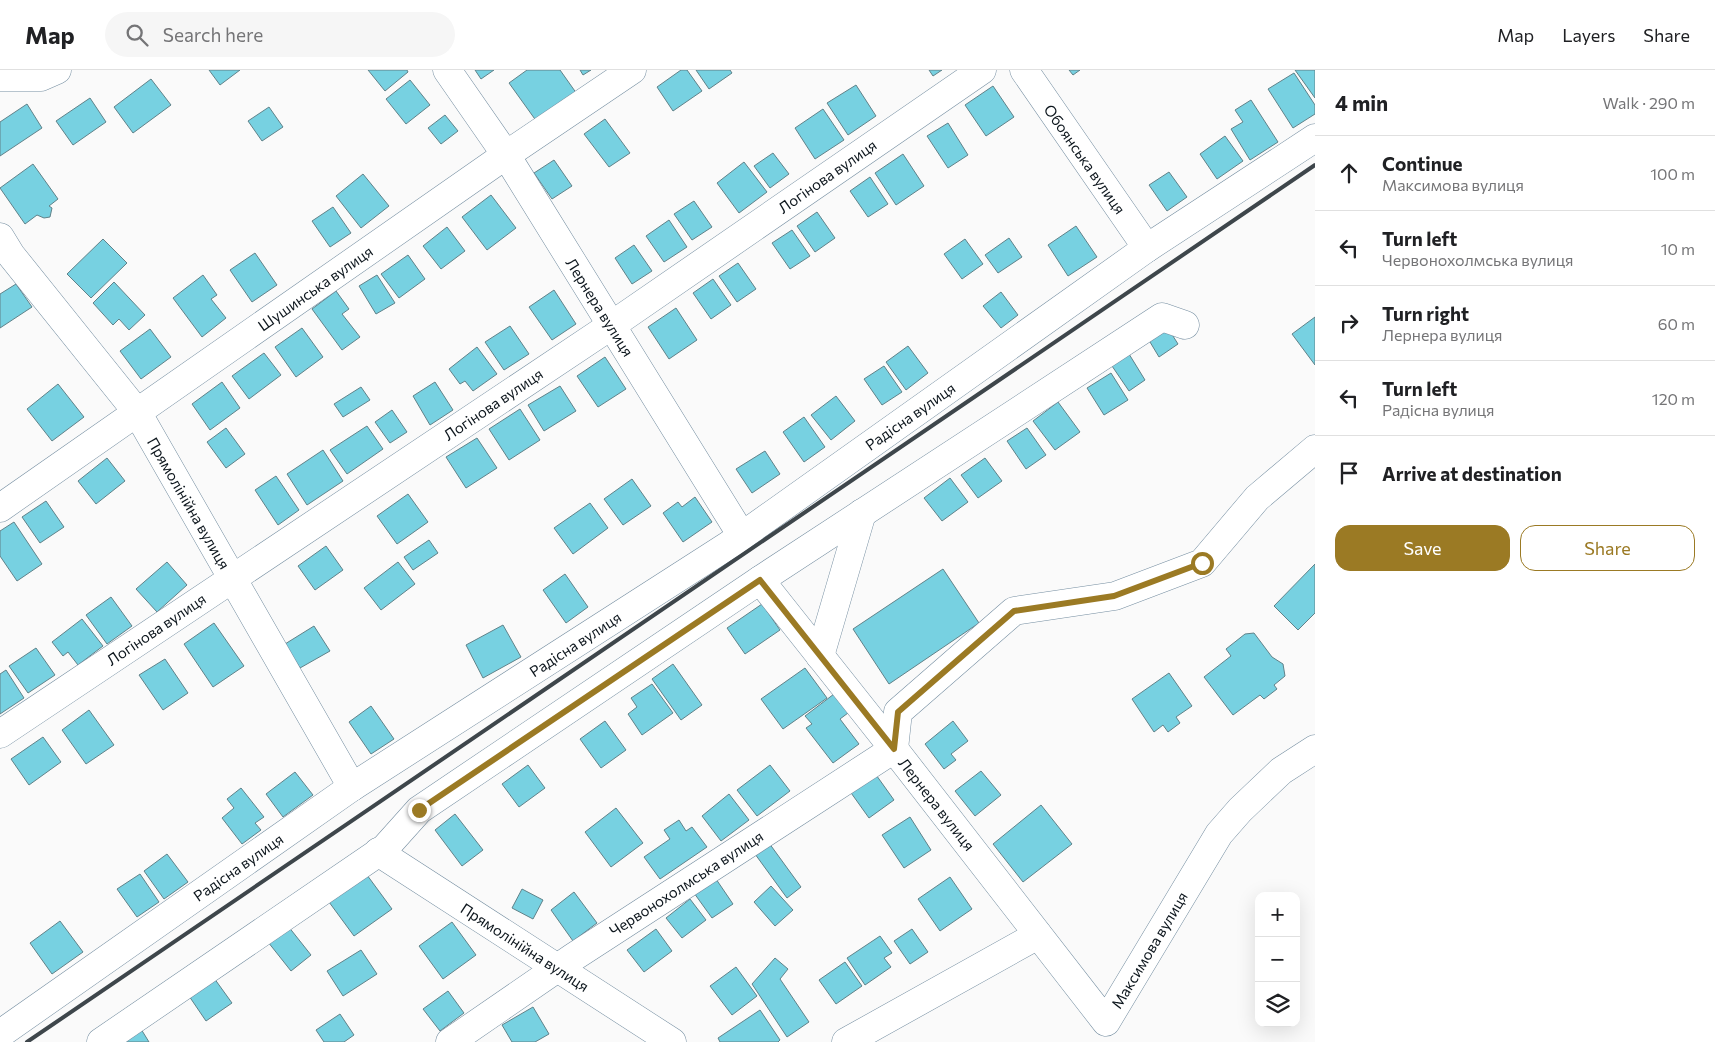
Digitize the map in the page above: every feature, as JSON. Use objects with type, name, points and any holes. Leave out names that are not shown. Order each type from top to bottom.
[{"type":"street","points":[[0,77],[42,77],[57,70]]},
{"type":"street","name":"Лернера вулиця","points":[[447,70],[506,155],[612,325],[737,540]]},
{"type":"street","name":"Шушинська вулиця","points":[[0,508],[506,155],[632,70]]},
{"type":"street","name":"Логінова вулиця","points":[[0,734],[612,325],[982,70]]},
{"type":"street","name":"Обоянська вулиця","points":[[1024,70],[1147,248]]},
{"type":"street","name":"Радісна вулиця","points":[[0,1034],[352,787],[737,540],[1147,248],[1315,138]]},
{"type":"street","name":"Прямолінійна вулиця","points":[[4,252],[137,412],[352,787]]},
{"type":"street","points":[[101,1042],[385,848],[419,810],[760,580],[1162,317],[1185,325]]},
{"type":"street","points":[[894,749],[898,712],[1014,611],[1114,596],[1202,563],[1257,498],[1315,449]]},
{"type":"street","points":[[820,656],[862,513]]},
{"type":"street","name":"Лернера вулиця","points":[[760,580],[1038,935]]},
{"type":"street","name":"Червонохолмська вулиця","points":[[450,1042],[558,967],[894,749]]},
{"type":"street","name":"Максимова вулиця","points":[[1038,935],[1106,1022],[1219,834],[1240,810],[1281,771],[1315,749]]},
{"type":"street","name":"Прямолінійна вулиця","points":[[378,852],[672,1042]]},
{"type":"street","points":[[846,1042],[1038,935]]},
{"type":"building","points":[[209,70],[240,70],[220,85]]},
{"type":"building","points":[[368,70],[407,70],[408,72],[385,91]]},
{"type":"building","points":[[475,70],[494,70],[481,79]]},
{"type":"building","points":[[527,70],[560,70],[577,94],[537,122],[509,83]]},
{"type":"building","points":[[580,70],[591,70],[583,75]]},
{"type":"building","points":[[681,70],[687,70],[702,91],[673,111],[657,87]]},
{"type":"building","points":[[696,70],[730,70],[732,73],[709,89]]},
{"type":"building","points":[[929,70],[942,70],[933,76]]},
{"type":"building","points":[[1069,70],[1080,70],[1073,75]]},
{"type":"building","points":[[1295,70],[1315,70],[1315,98]]},
{"type":"building","points":[[1294,73],[1315,105],[1315,114],[1293,128],[1268,89]]},
{"type":"building","points":[[151,79],[171,105],[133,133],[114,107]]},
{"type":"building","points":[[410,80],[430,105],[406,124],[386,99]]},
{"type":"building","points":[[856,85],[876,116],[848,135],[827,103]]},
{"type":"building","points":[[993,86],[1014,117],[986,136],[965,105]]},
{"type":"building","points":[[90,98],[106,122],[73,145],[56,121]]},
{"type":"building","points":[[1251,100],[1278,142],[1250,160],[1231,129],[1243,122],[1235,110]]},
{"type":"building","points":[[27,104],[42,128],[0,156],[0,122]]},
{"type":"building","points":[[269,107],[283,127],[262,141],[248,121]]},
{"type":"building","points":[[823,109],[844,140],[815,159],[795,128]]},
{"type":"building","points":[[445,115],[458,131],[441,144],[428,128]]},
{"type":"building","points":[[605,119],[630,153],[609,167],[584,134]]},
{"type":"building","points":[[948,123],[968,155],[948,168],[927,136]]},
{"type":"building","points":[[1225,136],[1243,161],[1217,179],[1200,154]]},
{"type":"building","points":[[773,153],[789,174],[770,188],[754,166]]},
{"type":"building","points":[[903,154],[924,186],[896,205],[875,173]]},
{"type":"building","points":[[554,160],[572,186],[552,199],[534,173]]},
{"type":"building","points":[[744,162],[767,192],[739,213],[717,183]]},
{"type":"building","points":[[33,164],[58,199],[49,206],[52,208],[50,217],[44,218],[37,215],[25,224],[0,188]]},
{"type":"building","points":[[1169,172],[1187,197],[1167,211],[1149,185]]},
{"type":"building","points":[[363,174],[389,206],[361,228],[336,196]]},
{"type":"building","points":[[870,177],[888,204],[868,217],[850,191]]},
{"type":"building","points":[[491,195],[516,228],[487,250],[462,217]]},
{"type":"building","points":[[694,201],[712,227],[692,240],[674,214]]},
{"type":"building","points":[[333,207],[351,233],[330,247],[312,221]]},
{"type":"building","points":[[817,212],[835,238],[815,252],[797,226]]},
{"type":"building","points":[[669,220],[687,247],[664,262],[646,236]]},
{"type":"building","points":[[1076,226],[1097,257],[1068,276],[1048,245]]},
{"type":"building","points":[[447,227],[465,251],[441,269],[423,246]]},
{"type":"building","points":[[792,230],[810,256],[790,269],[772,243]]},
{"type":"building","points":[[1009,238],[1022,257],[998,273],[985,255]]},
{"type":"building","points":[[103,239],[127,263],[91,298],[67,274]]},
{"type":"building","points":[[965,239],[983,264],[962,279],[944,254]]},
{"type":"building","points":[[634,245],[652,271],[632,284],[615,258]]},
{"type":"building","points":[[255,253],[277,285],[252,302],[230,270]]},
{"type":"building","points":[[408,255],[425,279],[399,298],[381,274]]},
{"type":"building","points":[[738,263],[756,289],[737,302],[719,276]]},
{"type":"building","points":[[203,275],[217,295],[211,299],[226,318],[202,337],[173,298]]},
{"type":"building","points":[[377,275],[395,303],[376,314],[359,286]]},
{"type":"building","points":[[713,279],[731,305],[711,319],[693,293]]},
{"type":"building","points":[[114,282],[145,315],[129,330],[119,319],[113,325],[93,303]]},
{"type":"building","points":[[16,284],[32,307],[0,328],[0,294]]},
{"type":"building","points":[[554,290],[576,324],[552,340],[529,307]]},
{"type":"building","points":[[336,291],[349,309],[342,314],[360,337],[342,350],[312,309]]},
{"type":"building","points":[[1001,292],[1018,315],[1001,328],[983,306]]},
{"type":"building","points":[[676,308],[697,340],[669,359],[648,327]]},
{"type":"building","points":[[1315,317],[1315,365],[1292,334]]},
{"type":"building","points":[[1166,325],[1178,344],[1159,357],[1147,337]]},
{"type":"building","points":[[510,326],[529,354],[504,370],[485,342]]},
{"type":"building","points":[[302,328],[323,357],[296,377],[275,347]]},
{"type":"building","points":[[150,329],[171,357],[141,379],[120,351]]},
{"type":"building","points":[[908,346],[928,373],[906,390],[886,362]]},
{"type":"building","points":[[477,347],[497,374],[473,391],[465,381],[460,384],[449,369]]},
{"type":"building","points":[[264,353],[281,375],[249,399],[232,376]]},
{"type":"building","points":[[1129,354],[1145,380],[1129,391],[1112,366]]},
{"type":"building","points":[[605,357],[626,389],[598,407],[577,376]]},
{"type":"building","points":[[884,366],[902,392],[882,405],[864,379]]},
{"type":"building","points":[[1111,373],[1128,400],[1104,415],[1087,388]]},
{"type":"building","points":[[222,382],[240,408],[210,430],[192,404]]},
{"type":"building","points":[[435,382],[453,410],[430,425],[413,396]]},
{"type":"building","points":[[58,384],[84,417],[52,441],[27,409]]},
{"type":"building","points":[[560,386],[576,411],[544,431],[528,405]]},
{"type":"building","points":[[361,387],[370,400],[343,417],[334,404]]},
{"type":"building","points":[[836,396],[855,421],[831,440],[811,415]]},
{"type":"building","points":[[1058,402],[1080,432],[1055,450],[1033,421]]},
{"type":"building","points":[[520,409],[540,440],[509,460],[489,429]]},
{"type":"building","points":[[392,410],[407,432],[390,443],[375,422]]},
{"type":"building","points":[[804,417],[825,447],[804,462],[783,432]]},
{"type":"building","points":[[367,426],[383,449],[347,474],[330,450]]},
{"type":"building","points":[[226,428],[245,454],[226,468],[207,442]]},
{"type":"building","points":[[1027,428],[1046,455],[1026,469],[1007,441]]},
{"type":"building","points":[[477,438],[497,468],[466,488],[446,457]]},
{"type":"building","points":[[323,450],[343,481],[307,505],[287,474]]},
{"type":"building","points":[[765,451],[780,474],[752,493],[736,469]]},
{"type":"building","points":[[107,458],[125,481],[96,504],[78,481]]},
{"type":"building","points":[[985,458],[1002,481],[978,498],[961,475]]},
{"type":"building","points":[[276,476],[299,510],[278,525],[255,490]]},
{"type":"building","points":[[950,478],[968,502],[942,521],[924,498]]},
{"type":"building","points":[[632,479],[651,506],[623,525],[604,499]]},
{"type":"building","points":[[408,494],[428,522],[397,544],[377,516]]},
{"type":"building","points":[[695,497],[712,522],[683,542],[663,513],[678,502],[682,507]]},
{"type":"building","points":[[46,501],[64,527],[40,543],[22,517]]},
{"type":"building","points":[[590,503],[608,528],[573,554],[554,528]]},
{"type":"building","points":[[14,522],[42,564],[17,581],[0,556],[0,531]]},
{"type":"building","points":[[429,540],[438,553],[413,570],[404,557]]},
{"type":"building","points":[[326,546],[343,570],[315,590],[298,566]]},
{"type":"building","points":[[167,562],[187,585],[157,612],[136,589]]},
{"type":"building","points":[[398,562],[415,584],[381,610],[364,588]]},
{"type":"building","points":[[1315,564],[1315,613],[1298,630],[1274,606]]},
{"type":"building","points":[[943,569],[979,623],[889,684],[853,629]]},
{"type":"building","points":[[565,574],[588,607],[566,623],[543,590]]},
{"type":"building","points":[[111,597],[132,626],[107,644],[86,615]]},
{"type":"building","points":[[762,604],[780,630],[745,654],[727,628]]},
{"type":"building","points":[[82,619],[103,646],[78,665],[68,652],[63,656],[52,642]]},
{"type":"building","points":[[214,623],[244,666],[213,687],[184,644]]},
{"type":"building","points":[[503,625],[521,657],[483,678],[466,645]]},
{"type":"building","points":[[314,626],[330,651],[300,668],[285,644]]},
{"type":"building","points":[[1254,633],[1272,657],[1283,664],[1285,676],[1274,685],[1277,689],[1264,699],[1260,695],[1233,715],[1204,677],[1231,656],[1226,649],[1245,634]]},
{"type":"building","points":[[36,648],[55,675],[28,693],[9,666]]},
{"type":"building","points":[[165,659],[188,693],[163,710],[139,675]]},
{"type":"building","points":[[673,664],[702,705],[681,720],[652,679]]},
{"type":"building","points":[[805,668],[827,698],[783,729],[761,699]]},
{"type":"building","points":[[6,670],[24,698],[0,714],[0,674]]},
{"type":"building","points":[[1169,673],[1192,706],[1176,717],[1180,723],[1168,732],[1163,725],[1154,732],[1132,699]]},
{"type":"building","points":[[652,684],[673,713],[642,735],[628,714],[637,707],[631,698]]},
{"type":"building","points":[[834,694],[848,713],[840,719],[859,744],[833,763],[806,728],[812,724],[805,716]]},
{"type":"building","points":[[371,706],[394,739],[371,754],[349,722]]},
{"type":"building","points":[[89,710],[114,745],[86,764],[62,730]]},
{"type":"building","points":[[605,721],[626,750],[601,768],[580,739]]},
{"type":"building","points":[[953,721],[968,741],[951,754],[956,760],[944,769],[925,744]]},
{"type":"building","points":[[43,737],[61,762],[29,785],[11,759]]},
{"type":"building","points":[[528,765],[545,788],[519,807],[502,784]]},
{"type":"building","points":[[770,765],[790,791],[757,816],[737,790]]},
{"type":"building","points":[[981,771],[1001,795],[975,816],[955,791]]},
{"type":"building","points":[[295,772],[313,795],[283,817],[266,794]]},
{"type":"building","points":[[874,772],[894,800],[869,818],[849,790]]},
{"type":"building","points":[[241,788],[264,817],[255,823],[261,830],[242,844],[222,818],[234,808],[227,799]]},
{"type":"building","points":[[729,794],[749,820],[721,841],[702,816]]},
{"type":"building","points":[[1041,805],[1072,844],[1023,882],[993,844]]},
{"type":"building","points":[[616,808],[643,843],[611,867],[585,832]]},
{"type":"building","points":[[455,814],[483,850],[462,866],[435,830]]},
{"type":"building","points":[[910,817],[931,850],[904,868],[882,835]]},
{"type":"building","points":[[679,820],[686,831],[692,827],[707,847],[660,879],[644,857],[670,839],[664,830]]},
{"type":"building","points":[[769,843],[801,887],[787,898],[755,854]]},
{"type":"building","points":[[167,854],[188,882],[164,899],[144,871]]},
{"type":"building","points":[[140,874],[159,902],[137,917],[117,889]]},
{"type":"building","points":[[367,875],[392,909],[354,936],[329,902]]},
{"type":"building","points":[[950,877],[972,909],[940,931],[918,899]]},
{"type":"building","points":[[716,879],[733,904],[712,918],[694,893]]},
{"type":"building","points":[[771,886],[793,910],[775,926],[754,902]]},
{"type":"building","points":[[522,889],[543,900],[533,919],[512,908]]},
{"type":"building","points":[[574,892],[597,923],[573,941],[551,910]]},
{"type":"building","points":[[690,899],[706,920],[682,938],[666,918]]},
{"type":"building","points":[[60,921],[83,952],[52,974],[30,943]]},
{"type":"building","points":[[452,922],[476,955],[443,979],[419,946]]},
{"type":"building","points":[[288,926],[311,955],[291,971],[268,942]]},
{"type":"building","points":[[656,929],[672,951],[644,972],[627,950]]},
{"type":"building","points":[[912,929],[928,952],[910,964],[894,941]]},
{"type":"building","points":[[880,936],[892,953],[884,958],[891,967],[865,985],[847,958]]},
{"type":"building","points":[[361,950],[377,974],[343,996],[327,971]]},
{"type":"building","points":[[775,958],[788,969],[780,979],[809,1022],[787,1037],[752,984]]},
{"type":"building","points":[[845,962],[862,986],[836,1004],[819,980]]},
{"type":"building","points":[[736,967],[757,996],[732,1015],[710,986]]},
{"type":"building","points":[[214,978],[232,1003],[206,1021],[189,996]]},
{"type":"building","points":[[448,991],[464,1013],[440,1031],[423,1009]]},
{"type":"building","points":[[533,1007],[549,1034],[535,1042],[512,1042],[502,1025]]},
{"type":"building","points":[[760,1010],[780,1040],[778,1042],[720,1042],[718,1038]]},
{"type":"building","points":[[340,1014],[354,1035],[344,1042],[324,1042],[316,1030]]},
{"type":"building","points":[[141,1029],[149,1042],[121,1042]]},
{"type":"railway","points":[[27,1042],[1315,165]]},
{"type":"route","points":[[419,810],[760,580],[894,749],[898,712],[1014,611],[1114,596],[1202,563]]}]
